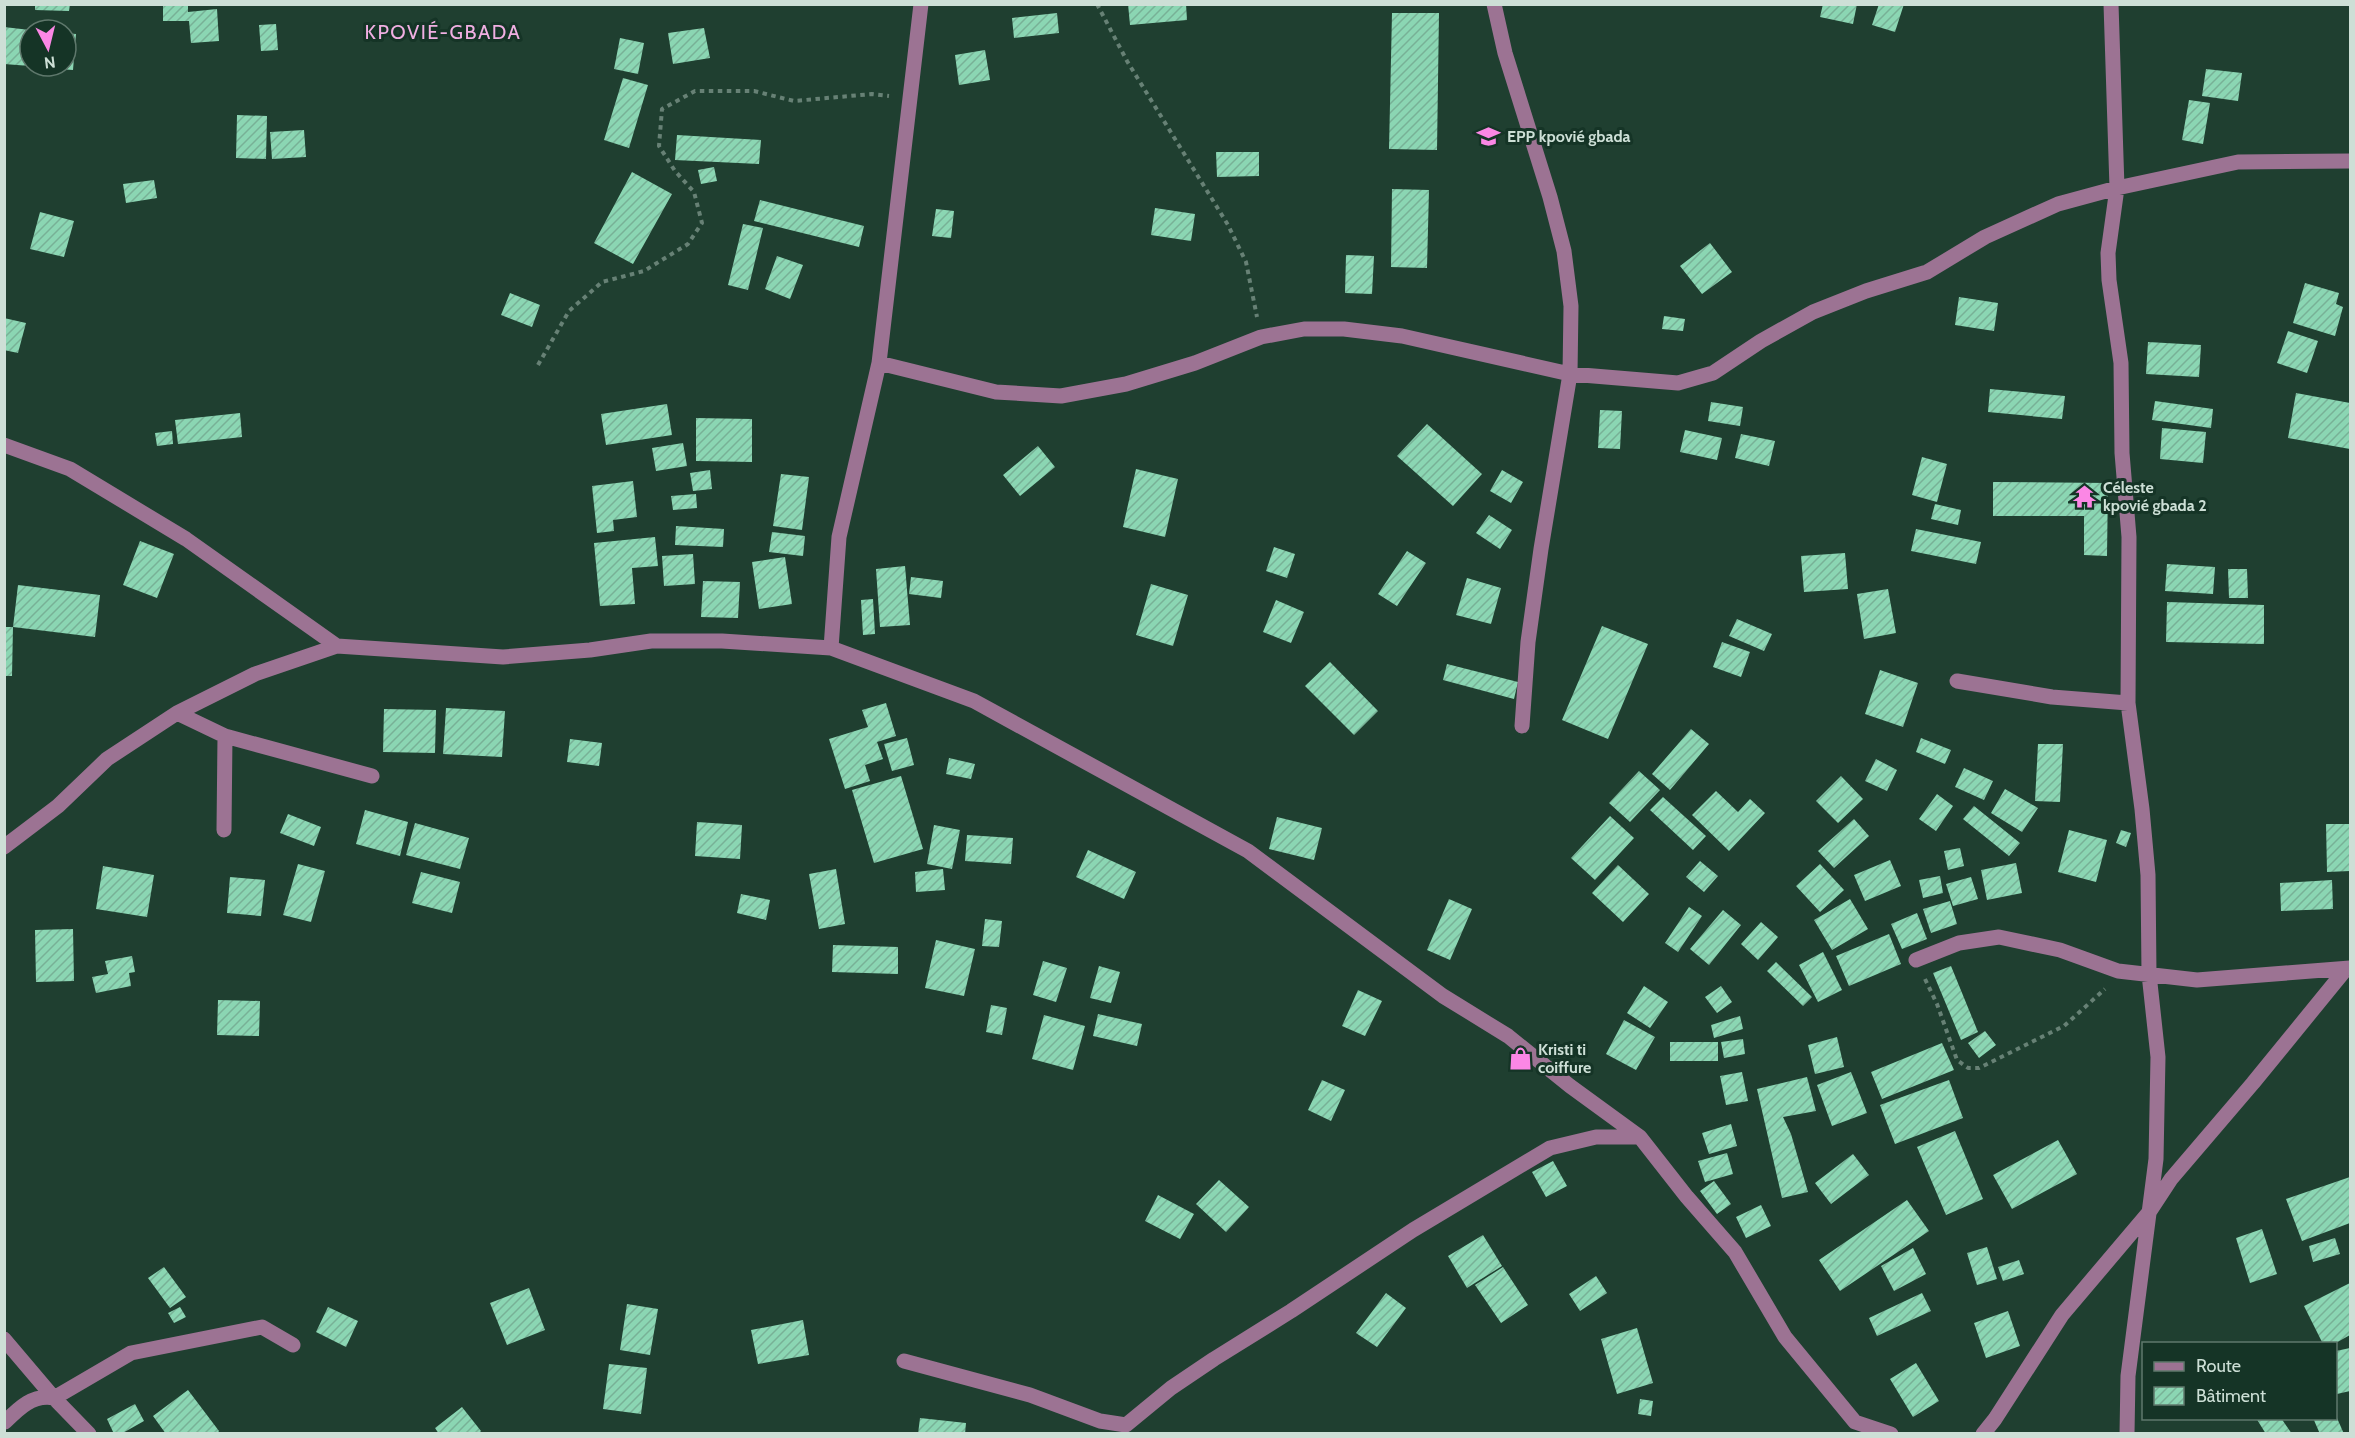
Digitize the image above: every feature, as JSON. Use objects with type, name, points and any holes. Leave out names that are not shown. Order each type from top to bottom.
[{"type":"street","points":[[831,648],[839,537],[879,363],[921,4]]},
{"type":"street","points":[[1494,4],[1504,52],[1550,197],[1564,251],[1571,306],[1570,374],[1552,476],[1528,642],[1522,726]]},
{"type":"street","points":[[2111,4],[2117,188],[2108,253],[2109,280],[2121,363],[2122,453],[2129,537],[2128,703],[2148,875],[2150,974],[2158,1057],[2156,1159],[2128,1376],[2127,1434]]},
{"type":"street","points":[[879,363],[996,392],[1061,396],[1126,384],[1195,363],[1261,337],[1304,329],[1344,329],[1402,336],[1570,374],[1678,383],[1713,373],[1761,341],[1813,312],[1866,291],[1927,272],[1985,237],[2048,208],[2117,188],[2238,162],[2350,161]]},
{"type":"street","points":[[4,445],[70,469],[186,539],[337,646]]},
{"type":"street","points":[[4,847],[58,806],[106,759],[177,713],[255,674],[337,646],[503,657],[590,650],[651,641],[722,641],[831,648],[974,701],[1248,851],[1443,996],[1508,1036],[1570,1086],[1640,1137],[1687,1197],[1735,1252],[1785,1337],[1855,1422],[1891,1434]]},
{"type":"street","points":[[1957,681],[2052,697],[2128,703]]},
{"type":"street","points":[[177,713],[225,736],[372,776]]},
{"type":"street","points":[[224,830],[225,736]]},
{"type":"street","points":[[1916,960],[1959,943],[1999,937],[2060,950],[2118,971],[2197,980],[2348,968]]},
{"type":"street","points":[[1983,1434],[2062,1315],[2348,968]]},
{"type":"street","points":[[904,1361],[1030,1395],[1100,1421],[1126,1425],[1171,1388],[1232,1347],[1413,1230],[1550,1148],[1596,1137],[1640,1137]]},
{"type":"street","points":[[5,1422],[23,1404],[43,1396],[54,1398],[130,1353],[262,1327],[293,1345]]},
{"type":"street","points":[[4,1339],[54,1398],[89,1434]]},
{"type":"path","points":[[1097,4],[1127,61],[1228,225],[1246,262],[1261,337]]},
{"type":"path","points":[[538,365],[569,311],[602,282],[644,271],[688,244],[702,223],[694,192],[675,171],[659,146],[662,109],[695,91],[754,91],[794,102],[872,94],[911,98]]},
{"type":"path","points":[[1916,960],[1937,1004],[1957,1060],[1968,1068],[1979,1068],[2064,1026],[2102,993],[2118,971]]},
{"type":"building","points":[[35,4],[70,4],[69,11],[35,10]]},
{"type":"building","points":[[163,4],[188,4],[188,12],[217,9],[219,41],[191,43],[189,21],[163,21]]},
{"type":"building","points":[[1128,4],[1186,4],[1187,20],[1130,25]]},
{"type":"building","points":[[1823,4],[1857,4],[1853,24],[1820,17]]},
{"type":"building","points":[[1879,4],[1904,4],[1895,32],[1872,25]]},
{"type":"building","points":[[1057,13],[1059,33],[1014,38],[1012,18]]},
{"type":"building","points":[[1392,13],[1439,13],[1437,150],[1389,149]]},
{"type":"building","points":[[276,24],[278,50],[261,51],[259,25]]},
{"type":"building","points":[[4,27],[18,29],[18,65],[4,64]]},
{"type":"building","points":[[704,28],[710,58],[673,64],[668,33]]},
{"type":"building","points":[[620,38],[644,43],[638,74],[614,69]]},
{"type":"building","points":[[985,50],[990,80],[959,85],[955,55]]},
{"type":"building","points":[[2206,69],[2242,73],[2238,101],[2202,96]]},
{"type":"building","points":[[623,78],[648,85],[629,148],[604,140]]},
{"type":"building","points":[[2189,100],[2210,103],[2203,144],[2182,140]]},
{"type":"building","points":[[237,115],[267,116],[266,159],[236,158]]},
{"type":"building","points":[[304,130],[306,157],[272,159],[270,132]]},
{"type":"building","points":[[677,135],[761,140],[759,164],[675,160]]},
{"type":"building","points":[[1216,152],[1259,152],[1259,176],[1217,177]]},
{"type":"building","points":[[714,167],[717,181],[701,184],[698,170]]},
{"type":"building","points":[[632,172],[672,194],[633,264],[594,243]]},
{"type":"building","points":[[154,180],[157,198],[126,203],[123,184]]},
{"type":"building","points":[[1392,189],[1429,190],[1427,268],[1391,267]]},
{"type":"building","points":[[760,200],[864,226],[859,247],[754,221]]},
{"type":"building","points":[[1155,208],[1195,214],[1191,241],[1151,235]]},
{"type":"building","points":[[936,209],[954,211],[951,238],[932,236]]},
{"type":"building","points":[[40,212],[74,221],[64,257],[30,249]]},
{"type":"building","points":[[743,224],[763,228],[748,290],[728,285]]},
{"type":"building","points":[[1710,243],[1732,272],[1702,294],[1680,266]]},
{"type":"building","points":[[1346,255],[1374,256],[1372,294],[1345,293]]},
{"type":"building","points":[[777,256],[803,265],[790,299],[765,289]]},
{"type":"building","points":[[2305,283],[2339,293],[2336,304],[2343,307],[2335,336],[2293,323]]},
{"type":"building","points":[[510,293],[540,305],[532,327],[501,315]]},
{"type":"building","points":[[1959,297],[1998,303],[1994,331],[1955,325]]},
{"type":"building","points":[[1664,316],[1685,319],[1683,331],[1662,329]]},
{"type":"building","points":[[4,318],[26,323],[18,353],[4,350]]},
{"type":"building","points":[[2288,331],[2318,341],[2307,373],[2277,363]]},
{"type":"building","points":[[2148,342],[2201,345],[2199,377],[2146,374]]},
{"type":"building","points":[[1990,389],[2065,396],[2062,419],[1988,412]]},
{"type":"building","points":[[2296,393],[2350,403],[2350,449],[2288,438]]},
{"type":"building","points":[[2155,401],[2213,409],[2211,428],[2152,420]]},
{"type":"building","points":[[1711,402],[1743,407],[1740,426],[1708,421]]},
{"type":"building","points":[[667,404],[672,435],[606,445],[601,414]]},
{"type":"building","points":[[1600,410],[1622,411],[1620,449],[1598,448]]},
{"type":"building","points":[[240,413],[242,437],[178,444],[175,420]]},
{"type":"building","points":[[696,418],[752,419],[752,462],[696,461]]},
{"type":"building","points":[[1427,424],[1482,474],[1453,506],[1397,456]]},
{"type":"building","points":[[2162,428],[2206,432],[2203,463],[2160,459]]},
{"type":"building","points":[[1685,430],[1722,438],[1717,460],[1680,452]]},
{"type":"building","points":[[172,431],[173,444],[157,446],[155,433]]},
{"type":"building","points":[[1741,434],[1775,441],[1769,466],[1735,458]]},
{"type":"building","points":[[683,443],[687,466],[656,471],[652,448]]},
{"type":"building","points":[[1038,446],[1055,467],[1020,496],[1003,475]]},
{"type":"building","points":[[1922,457],[1947,464],[1937,502],[1912,495]]},
{"type":"building","points":[[1136,469],[1178,479],[1165,537],[1123,527]]},
{"type":"building","points":[[710,470],[712,489],[693,491],[690,473]]},
{"type":"building","points":[[1502,470],[1523,482],[1511,503],[1490,491]]},
{"type":"building","points":[[781,474],[809,477],[802,530],[773,526]]},
{"type":"building","points":[[633,481],[637,517],[613,520],[614,531],[597,533],[592,486]]},
{"type":"building","points":[[1993,482],[2108,483],[2107,556],[2084,555],[2084,516],[1993,516]]},
{"type":"building","points":[[696,494],[697,508],[673,510],[671,496]]},
{"type":"building","points":[[1935,504],[1961,510],[1958,525],[1931,519]]},
{"type":"building","points":[[1489,515],[1512,530],[1500,549],[1476,533]]},
{"type":"building","points":[[676,526],[724,529],[723,547],[675,545]]},
{"type":"building","points":[[1916,529],[1981,542],[1976,564],[1911,551]]},
{"type":"building","points":[[772,532],[805,536],[803,556],[769,552]]},
{"type":"building","points":[[655,537],[658,566],[632,568],[635,604],[600,606],[594,543]]},
{"type":"building","points":[[140,541],[174,554],[157,598],[123,585]]},
{"type":"building","points":[[1274,547],[1295,554],[1287,578],[1266,571]]},
{"type":"building","points":[[1407,551],[1426,563],[1397,606],[1378,594]]},
{"type":"building","points":[[1845,553],[1848,589],[1804,592],[1801,556]]},
{"type":"building","points":[[693,554],[695,584],[664,586],[662,556]]},
{"type":"building","points":[[785,557],[792,604],[759,609],[752,562]]},
{"type":"building","points":[[2167,564],[2215,567],[2213,594],[2165,591]]},
{"type":"building","points":[[905,566],[910,625],[880,627],[876,569]]},
{"type":"building","points":[[2228,569],[2247,569],[2248,598],[2229,598]]},
{"type":"building","points":[[911,577],[943,581],[941,598],[909,594]]},
{"type":"building","points":[[1467,578],[1501,588],[1491,624],[1456,615]]},
{"type":"building","points":[[703,581],[740,582],[738,618],[701,617]]},
{"type":"building","points":[[1151,584],[1188,595],[1173,646],[1136,635]]},
{"type":"building","points":[[18,585],[100,595],[95,637],[13,627]]},
{"type":"building","points":[[1888,589],[1896,633],[1864,639],[1857,594]]},
{"type":"building","points":[[873,599],[875,634],[863,635],[861,600]]},
{"type":"building","points":[[1276,600],[1304,612],[1291,643],[1263,632]]},
{"type":"building","points":[[2167,602],[2264,605],[2264,644],[2166,642]]},
{"type":"building","points":[[1737,619],[1772,634],[1764,651],[1729,636]]},
{"type":"building","points":[[1602,626],[1648,644],[1608,739],[1562,720]]},
{"type":"building","points":[[4,627],[13,627],[12,676],[4,676]]},
{"type":"building","points":[[1722,642],[1750,652],[1741,677],[1713,667]]},
{"type":"building","points":[[1330,662],[1378,711],[1354,735],[1305,686]]},
{"type":"building","points":[[1447,664],[1518,682],[1514,699],[1443,680]]},
{"type":"building","points":[[1880,670],[1918,683],[1903,727],[1865,714]]},
{"type":"building","points":[[886,703],[896,736],[877,742],[883,759],[865,765],[870,781],[845,789],[829,739],[868,727],[862,710]]},
{"type":"building","points":[[446,708],[505,711],[502,757],[443,754]]},
{"type":"building","points":[[384,709],[436,710],[435,753],[383,752]]},
{"type":"building","points":[[1691,729],[1709,744],[1670,790],[1652,774]]},
{"type":"building","points":[[907,738],[914,765],[892,771],[884,744]]},
{"type":"building","points":[[1921,738],[1951,750],[1945,764],[1916,752]]},
{"type":"building","points":[[570,739],[602,743],[599,766],[567,762]]},
{"type":"building","points":[[2038,744],[2063,744],[2060,802],[2035,801]]},
{"type":"building","points":[[949,758],[975,764],[971,779],[946,774]]},
{"type":"building","points":[[1876,759],[1897,770],[1887,791],[1865,781]]},
{"type":"building","points":[[1964,768],[1993,781],[1984,800],[1955,787]]},
{"type":"building","points":[[1639,771],[1660,790],[1630,822],[1609,803]]},
{"type":"building","points":[[901,776],[923,849],[874,863],[852,790]]},
{"type":"building","points":[[1841,776],[1863,799],[1838,823],[1816,801]]},
{"type":"building","points":[[2005,789],[2038,808],[2022,832],[1991,813]]},
{"type":"building","points":[[1716,791],[1738,812],[1750,799],[1765,813],[1729,851],[1692,815]]},
{"type":"building","points":[[1937,794],[1953,806],[1936,831],[1919,819]]},
{"type":"building","points":[[1663,797],[1706,836],[1693,850],[1650,810]]},
{"type":"building","points":[[1974,806],[2020,843],[2009,856],[1963,819]]},
{"type":"building","points":[[365,810],[408,822],[400,856],[356,844]]},
{"type":"building","points":[[288,814],[321,827],[314,846],[280,833]]},
{"type":"building","points":[[1610,816],[1634,838],[1595,880],[1571,858]]},
{"type":"building","points":[[1277,817],[1322,828],[1314,860],[1269,849]]},
{"type":"building","points":[[1854,819],[1869,836],[1834,868],[1818,851]]},
{"type":"building","points":[[697,822],[742,825],[740,859],[695,856]]},
{"type":"building","points":[[415,823],[469,838],[460,869],[406,855]]},
{"type":"building","points":[[2326,824],[2350,824],[2350,871],[2327,872]]},
{"type":"building","points":[[934,825],[960,830],[952,869],[927,864]]},
{"type":"building","points":[[2069,830],[2107,840],[2096,882],[2058,872]]},
{"type":"building","points":[[2121,830],[2131,833],[2126,847],[2116,843]]},
{"type":"building","points":[[967,835],[1013,838],[1011,864],[965,861]]},
{"type":"building","points":[[1960,848],[1964,866],[1948,870],[1944,851]]},
{"type":"building","points":[[1088,850],[1136,872],[1124,899],[1076,877]]},
{"type":"building","points":[[1890,860],[1901,886],[1865,901],[1854,875]]},
{"type":"building","points":[[1700,861],[1718,876],[1704,892],[1686,877]]},
{"type":"building","points":[[2016,863],[2022,893],[1987,900],[1981,870]]},
{"type":"building","points":[[298,864],[325,871],[311,922],[283,915]]},
{"type":"building","points":[[1820,864],[1844,890],[1820,912],[1796,886]]},
{"type":"building","points":[[1618,865],[1649,894],[1623,922],[1592,893]]},
{"type":"building","points":[[103,866],[154,875],[147,917],[96,909]]},
{"type":"building","points":[[836,869],[845,924],[819,929],[809,874]]},
{"type":"building","points":[[943,869],[945,890],[916,892],[915,872]]},
{"type":"building","points":[[421,872],[460,882],[452,913],[412,903]]},
{"type":"building","points":[[1940,876],[1943,893],[1923,898],[1919,880]]},
{"type":"building","points":[[230,877],[265,880],[261,916],[227,913]]},
{"type":"building","points":[[1971,877],[1978,899],[1953,906],[1946,884]]},
{"type":"building","points":[[2332,880],[2333,909],[2281,911],[2280,883]]},
{"type":"building","points":[[741,894],[770,900],[766,920],[737,913]]},
{"type":"building","points":[[1449,899],[1472,909],[1450,960],[1427,950]]},
{"type":"building","points":[[1850,899],[1868,929],[1832,950],[1814,920]]},
{"type":"building","points":[[1950,901],[1957,924],[1931,933],[1923,909]]},
{"type":"building","points":[[1689,907],[1702,916],[1678,952],[1665,943]]},
{"type":"building","points":[[1723,910],[1741,925],[1709,965],[1690,949]]},
{"type":"building","points":[[1917,913],[1927,939],[1902,949],[1891,924]]},
{"type":"building","points":[[985,919],[1002,921],[999,947],[982,946]]},
{"type":"building","points":[[1761,922],[1778,937],[1758,960],[1741,944]]},
{"type":"building","points":[[73,929],[74,981],[36,982],[35,930]]},
{"type":"building","points":[[1889,934],[1901,964],[1849,986],[1836,956]]},
{"type":"building","points":[[936,940],[975,949],[964,996],[925,988]]},
{"type":"building","points":[[833,945],[898,947],[898,974],[832,972]]},
{"type":"building","points":[[1823,952],[1842,990],[1818,1002],[1799,965]]},
{"type":"building","points":[[132,956],[135,972],[129,973],[131,986],[96,993],[92,977],[108,974],[105,961]]},
{"type":"building","points":[[1043,961],[1067,968],[1056,1002],[1033,995]]},
{"type":"building","points":[[1776,962],[1812,997],[1803,1006],[1767,971]]},
{"type":"building","points":[[1099,966],[1120,972],[1111,1003],[1090,998]]},
{"type":"building","points":[[1951,966],[1978,1032],[1961,1040],[1933,973]]},
{"type":"building","points":[[1644,986],[1668,1002],[1650,1028],[1627,1013]]},
{"type":"building","points":[[1721,986],[1732,1002],[1717,1013],[1705,997]]},
{"type":"building","points":[[1358,990],[1382,1001],[1365,1036],[1342,1026]]},
{"type":"building","points":[[218,1000],[260,1001],[259,1036],[217,1035]]},
{"type":"building","points":[[991,1005],[1007,1008],[1002,1035],[986,1032]]},
{"type":"building","points":[[1098,1014],[1142,1024],[1137,1046],[1093,1036]]},
{"type":"building","points":[[1044,1015],[1085,1026],[1073,1070],[1032,1059]]},
{"type":"building","points":[[1740,1016],[1743,1029],[1714,1038],[1711,1025]]},
{"type":"building","points":[[1624,1020],[1655,1037],[1636,1070],[1606,1054]]},
{"type":"building","points":[[1985,1031],[1996,1045],[1979,1058],[1968,1043]]},
{"type":"building","points":[[1837,1037],[1844,1067],[1815,1074],[1808,1045]]},
{"type":"building","points":[[1743,1039],[1745,1054],[1724,1058],[1721,1042]]},
{"type":"building","points":[[1670,1042],[1718,1042],[1718,1061],[1670,1061]]},
{"type":"building","points":[[1942,1043],[1954,1070],[1882,1099],[1871,1072]]},
{"type":"building","points":[[1742,1072],[1748,1101],[1726,1105],[1720,1076]]},
{"type":"building","points":[[1851,1072],[1867,1113],[1832,1126],[1817,1085]]},
{"type":"building","points":[[1807,1077],[1816,1111],[1783,1117],[1791,1134],[1808,1192],[1782,1198],[1757,1089]]},
{"type":"building","points":[[1322,1080],[1345,1090],[1331,1121],[1308,1110]]},
{"type":"building","points":[[1949,1080],[1963,1118],[1895,1144],[1880,1105]]},
{"type":"building","points":[[1731,1124],[1737,1146],[1709,1154],[1702,1133]]},
{"type":"building","points":[[1955,1131],[1983,1199],[1946,1215],[1917,1147]]},
{"type":"building","points":[[2058,1140],[2077,1174],[2012,1209],[1993,1175]]},
{"type":"building","points":[[1727,1153],[1733,1174],[1705,1182],[1698,1161]]},
{"type":"building","points":[[1853,1154],[1869,1175],[1831,1204],[1815,1183]]},
{"type":"building","points":[[1553,1161],[1567,1186],[1546,1197],[1532,1172]]},
{"type":"building","points":[[2350,1177],[2350,1223],[2302,1241],[2286,1199]]},
{"type":"building","points":[[1219,1180],[1249,1207],[1226,1232],[1196,1204]]},
{"type":"building","points":[[1714,1181],[1731,1204],[1717,1214],[1700,1191]]},
{"type":"building","points":[[1158,1195],[1194,1214],[1180,1239],[1145,1221]]},
{"type":"building","points":[[1907,1200],[1929,1231],[1840,1291],[1819,1260]]},
{"type":"building","points":[[1761,1205],[1771,1226],[1746,1238],[1736,1217]]},
{"type":"building","points":[[2262,1229],[2277,1274],[2250,1283],[2236,1238]]},
{"type":"building","points":[[1483,1235],[1502,1266],[1467,1288],[1448,1256]]},
{"type":"building","points":[[2335,1238],[2340,1254],[2313,1262],[2309,1246]]},
{"type":"building","points":[[1987,1247],[1997,1279],[1977,1285],[1967,1253]]},
{"type":"building","points":[[1913,1248],[1926,1274],[1894,1291],[1881,1266]]},
{"type":"building","points":[[2019,1260],[2024,1274],[2003,1281],[1998,1267]]},
{"type":"building","points":[[164,1267],[186,1297],[170,1308],[148,1278]]},
{"type":"building","points":[[1503,1267],[1528,1305],[1501,1323],[1475,1285]]},
{"type":"building","points":[[1596,1276],[1607,1293],[1580,1311],[1569,1294]]},
{"type":"building","points":[[2350,1283],[2350,1335],[2337,1342],[2322,1342],[2304,1306]]},
{"type":"building","points":[[529,1288],[545,1330],[507,1345],[490,1303]]},
{"type":"building","points":[[1386,1293],[1406,1308],[1377,1347],[1356,1333]]},
{"type":"building","points":[[1922,1293],[1931,1311],[1877,1336],[1869,1318]]},
{"type":"building","points":[[627,1304],[658,1309],[650,1355],[620,1350]]},
{"type":"building","points":[[180,1307],[186,1317],[174,1323],[168,1313]]},
{"type":"building","points":[[328,1307],[358,1321],[346,1347],[316,1332]]},
{"type":"building","points":[[2008,1311],[2020,1346],[1986,1358],[1974,1323]]},
{"type":"building","points":[[803,1320],[809,1355],[758,1364],[751,1330]]},
{"type":"building","points":[[1637,1328],[1653,1383],[1617,1394],[1601,1339]]},
{"type":"building","points":[[2350,1348],[2350,1391],[2337,1394],[2337,1351]]},
{"type":"building","points":[[1916,1363],[1939,1401],[1913,1417],[1890,1379]]},
{"type":"building","points":[[609,1364],[647,1368],[641,1414],[603,1409]]},
{"type":"building","points":[[188,1390],[219,1431],[217,1434],[166,1434],[153,1416]]},
{"type":"building","points":[[1640,1399],[1653,1401],[1651,1416],[1638,1414]]},
{"type":"building","points":[[135,1404],[144,1421],[121,1434],[114,1434],[107,1419]]},
{"type":"building","points":[[462,1407],[481,1431],[478,1434],[439,1434],[435,1428]]},
{"type":"building","points":[[920,1418],[966,1423],[965,1434],[918,1434]]},
{"type":"building","points":[[2337,1418],[2344,1434],[2320,1434],[2314,1420],[2337,1420]]},
{"type":"building","points":[[2257,1420],[2282,1420],[2292,1434],[2266,1434]]},
{"type":"place","name":"EPP kpovié gbada","points":[[1489,136]]},
{"type":"place","name":"Céleste kpovié gbada 2","points":[[2085,496]]},
{"type":"place","name":"Kristi ti coiffure","points":[[1520,1058]]},
{"type":"district","name":"KPOVIÉ-GBADA","points":[[443,32]]}]
